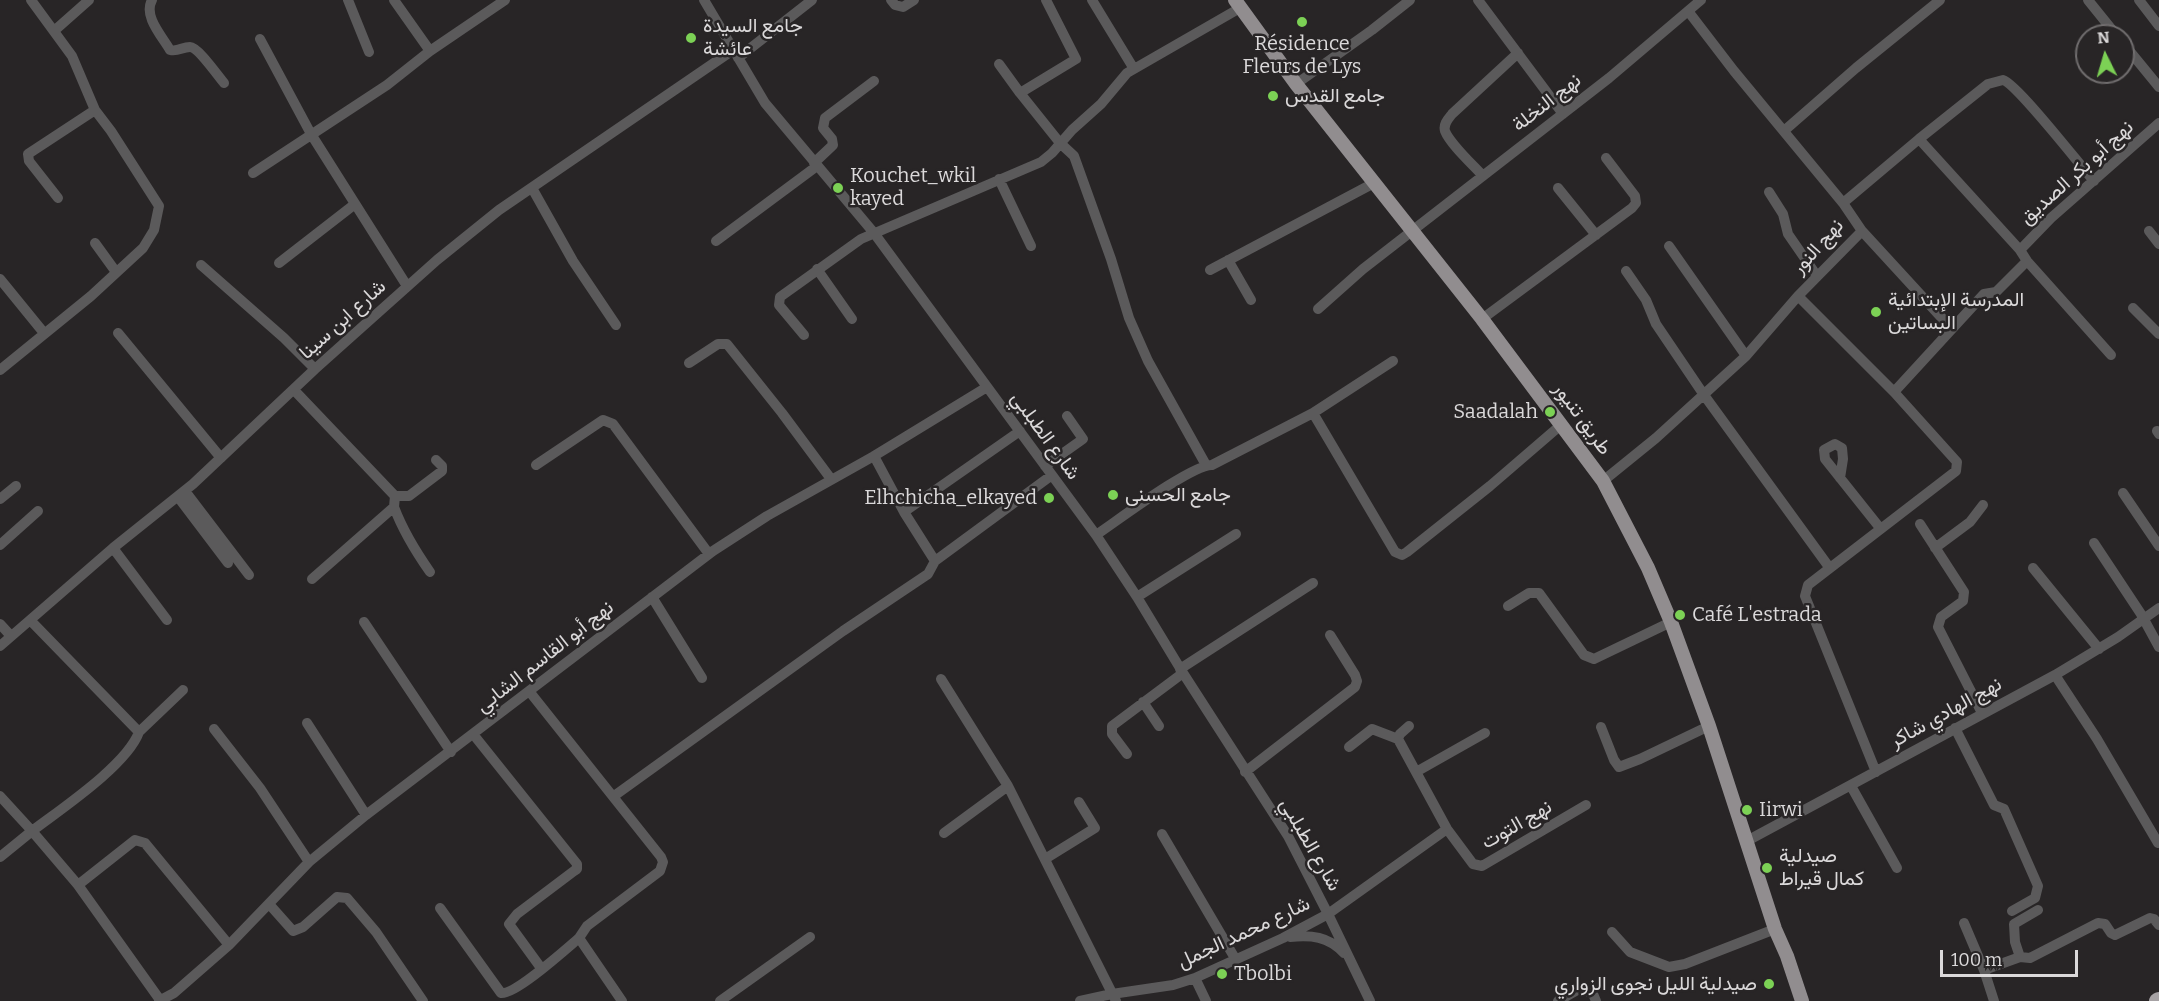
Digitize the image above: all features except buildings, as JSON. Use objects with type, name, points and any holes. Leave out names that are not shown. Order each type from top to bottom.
[{"type":"main road","name":"طريق تنيور","points":[[1237,4],[1296,84],[1482,319],[1603,481],[1648,568],[1671,622],[1709,726],[1775,929],[1802,1001]]},
{"type":"main road","name":"طريق تنيور","points":[[1775,929],[1781,963],[1793,1001]]},
{"type":"street","points":[[0,370],[91,296],[143,248],[154,230],[159,206],[95,110],[72,56],[31,0]]},
{"type":"street","points":[[54,31],[89,0]]},
{"type":"street","points":[[152,0],[149,15],[170,50],[178,51],[189,47],[196,49],[224,83]]},
{"type":"street","points":[[348,0],[369,52]]},
{"type":"street","points":[[394,0],[430,51]]},
{"type":"street","points":[[253,173],[387,85],[430,51],[505,0]]},
{"type":"street","name":"شارع الطبلبي","points":[[704,0],[765,103],[874,233],[1096,535],[1245,772],[1288,836],[1328,914]]},
{"type":"street","name":"شارع ابن سينا","points":[[0,646],[113,548],[181,494],[407,286],[491,216],[736,54],[812,0]]},
{"type":"street","points":[[891,0],[895,5],[903,7],[914,0]]},
{"type":"street","points":[[1020,93],[1076,59],[1046,0]]},
{"type":"street","points":[[1092,0],[1134,69]]},
{"type":"street","points":[[1296,84],[1410,0]]},
{"type":"street","points":[[1478,0],[1563,114]]},
{"type":"street","name":"نهج النخلة","points":[[1318,309],[1363,269],[1563,114],[1701,0]]},
{"type":"street","points":[[2088,0],[2107,24]]},
{"type":"street","points":[[2139,0],[2159,27]]},
{"type":"street","points":[[1785,130],[1933,2]]},
{"type":"street","points":[[804,335],[779,305],[780,297],[861,239],[1041,162],[1101,104],[1127,73],[1237,4]]},
{"type":"street","name":"نهج النور","points":[[1603,481],[1746,357],[1798,296],[1862,231],[1843,203],[1734,71],[1688,11]]},
{"type":"street","points":[[260,39],[311,134],[407,286]]},
{"type":"street","points":[[1483,176],[1450,139],[1445,131],[1445,125],[1452,114],[1518,53]]},
{"type":"street","points":[[2135,58],[2159,87]]},
{"type":"street","points":[[999,64],[1060,143],[1074,156],[1129,318],[1175,412],[1206,465]]},
{"type":"street","points":[[1843,203],[1988,84],[2003,80],[2012,85],[2027,101],[2094,181]]},
{"type":"street","points":[[716,241],[815,164],[832,145],[832,139],[823,128],[825,118],[874,81]]},
{"type":"street","points":[[58,198],[29,161],[28,154],[95,110]]},
{"type":"street","name":"نهج أبو بكر الصديق","points":[[2020,250],[2051,218],[2159,123]]},
{"type":"street","points":[[1919,139],[2111,355]]},
{"type":"street","points":[[1482,319],[1636,203],[1635,196],[1606,158]]},
{"type":"street","points":[[999,179],[1031,246]]},
{"type":"street","points":[[1210,270],[1374,183]]},
{"type":"street","points":[[532,188],[573,261],[616,325]]},
{"type":"street","points":[[1558,189],[1596,235]]},
{"type":"street","points":[[1769,192],[1781,209],[1788,234],[1817,276]]},
{"type":"street","points":[[279,263],[355,204]]},
{"type":"street","points":[[1862,231],[1952,329]]},
{"type":"street","points":[[2148,231],[2159,244]]},
{"type":"street","points":[[95,243],[116,272]]},
{"type":"street","points":[[1669,246],[1746,357]]},
{"type":"street","points":[[1228,260],[1251,300]]},
{"type":"street","points":[[1894,392],[1984,294],[1996,292],[2027,261]]},
{"type":"street","points":[[201,264],[284,338],[315,369]]},
{"type":"street","points":[[817,269],[852,319]]},
{"type":"street","points":[[1626,271],[1646,300],[1656,324],[1704,395],[1829,567]]},
{"type":"street","points":[[0,279],[44,333]]},
{"type":"street","points":[[1798,296],[1894,392],[1957,462],[1956,471],[1808,585],[1805,596],[1876,772]]},
{"type":"street","points":[[2133,308],[2159,334]]},
{"type":"street","points":[[118,333],[221,458]]},
{"type":"street","points":[[689,363],[718,344],[727,344],[831,479]]},
{"type":"street","points":[[1096,535],[1138,506],[1206,465],[1212,465],[1313,413],[1393,361]]},
{"type":"street","name":"نهج أبو القاسم الشابي","points":[[160,1000],[174,993],[229,945],[309,862],[366,815],[708,554],[767,516],[874,456],[987,387]]},
{"type":"street","points":[[294,390],[395,502],[416,551],[430,573]]},
{"type":"street","points":[[1313,413],[1395,552],[1402,555],[1490,486],[1562,424]]},
{"type":"street","points":[[614,796],[843,631],[928,574],[935,561],[1049,471],[1083,439],[1067,416]]},
{"type":"street","points":[[536,465],[603,420],[613,424],[708,554]]},
{"type":"street","points":[[904,512],[1020,432]]},
{"type":"street","points":[[874,456],[904,512],[935,561]]},
{"type":"street","points":[[312,579],[395,502],[410,496],[442,471],[442,466],[436,460]]},
{"type":"street","points":[[1840,478],[1880,528]]},
{"type":"street","points":[[0,499],[16,486]]},
{"type":"street","points":[[2122,493],[2159,546]]},
{"type":"street","points":[[181,494],[228,563]]},
{"type":"street","points":[[181,494],[249,575]]},
{"type":"street","points":[[1935,548],[1970,522],[1983,505]]},
{"type":"street","points":[[0,545],[38,511]]},
{"type":"street","points":[[1920,524],[1964,592],[1963,601],[1941,617],[1938,627],[1982,713]]},
{"type":"street","points":[[1137,597],[1236,534]]},
{"type":"street","points":[[2094,543],[2141,614],[2159,647]]},
{"type":"street","points":[[113,548],[167,620]]},
{"type":"street","points":[[2032,568],[2099,649]]},
{"type":"street","points":[[1127,754],[1112,734],[1112,726],[1181,671],[1312,583]]},
{"type":"street","points":[[1508,606],[1529,593],[1539,593],[1584,655],[1594,659],[1671,622]]},
{"type":"street","points":[[652,597],[702,678]]},
{"type":"street","name":"نهج الهادي شاكر","points":[[1745,842],[2055,675],[2099,649],[2159,608]]},
{"type":"street","points":[[30,620],[139,732]]},
{"type":"street","points":[[364,622],[451,752]]},
{"type":"street","points":[[0,624],[11,636]]},
{"type":"street","points":[[1245,772],[1355,687],[1357,681],[1355,675],[1330,635]]},
{"type":"street","points":[[2055,675],[2097,739],[2158,843]]},
{"type":"street","points":[[941,679],[1008,786],[1114,997]]},
{"type":"street","points":[[0,857],[98,781],[136,741],[139,732],[183,690]]},
{"type":"street","points":[[440,908],[501,993],[508,993],[579,938],[587,926],[660,871],[663,862],[661,857],[529,691]]},
{"type":"street","points":[[1143,702],[1159,726]]},
{"type":"street","points":[[307,723],[366,815]]},
{"type":"street","points":[[1349,747],[1372,729],[1398,739],[1409,726]]},
{"type":"street","points":[[1601,727],[1619,767],[1709,726]]},
{"type":"street","points":[[1955,728],[1994,805],[2004,808],[2038,886],[2035,898],[2012,911]]},
{"type":"street","points":[[214,729],[260,788],[309,862]]},
{"type":"street","points":[[1416,772],[1485,733]]},
{"type":"street","points":[[473,734],[577,864],[574,871],[517,914],[509,924],[541,968]]},
{"type":"street","name":"نهج التوت","points":[[1398,739],[1447,829],[1473,864],[1482,866],[1586,805]]},
{"type":"street","points":[[944,833],[1008,786]]},
{"type":"street","points":[[1851,786],[1897,868]]},
{"type":"street","points":[[0,796],[78,885],[160,1000]]},
{"type":"street","points":[[1045,859],[1095,828],[1079,802]]},
{"type":"street","points":[[1328,914],[1447,829]]},
{"type":"street","points":[[1162,834],[1236,960]]},
{"type":"street","points":[[78,885],[135,840],[145,843],[229,945]]},
{"type":"street","points":[[269,904],[292,931],[303,927],[336,897],[347,898],[376,932],[423,1001]]},
{"type":"street","points":[[2020,957],[2015,942],[2014,924],[2038,910]]},
{"type":"street","name":"شارع محمد الجمل","points":[[1080,1001],[1114,997],[1195,978],[1283,938],[1328,914],[1370,1001]]},
{"type":"street","points":[[1984,970],[2020,957],[2030,958],[2098,923],[2105,924],[2115,935],[2147,919],[2154,919],[2159,925]]},
{"type":"street","points":[[1964,923],[1994,1001]]},
{"type":"street","points":[[1612,932],[1630,952],[1669,967],[1685,964],[1775,929]]},
{"type":"street","points":[[1283,938],[1307,936],[1324,939],[1339,948],[1351,961]]},
{"type":"street","points":[[720,1001],[810,937]]},
{"type":"street","points":[[579,938],[622,1001]]},
{"type":"street","points":[[1195,978],[1206,1001]]},
{"type":"street","points":[[1558,1001],[1581,988],[1593,994],[1596,1001]]},
{"type":"place","name":"Résidence Fleurs de Lys","points":[[1302,22]]},
{"type":"place","name":"جامع السيدة عائشة","points":[[691,38]]},
{"type":"place","name":"جامع القدس","points":[[1273,96]]},
{"type":"place","name":"Kouchet_wkil kayed","points":[[838,188]]},
{"type":"place","name":"المدرسة الإبتدائية البساتين","points":[[1876,312]]},
{"type":"place","name":"Saadalah","points":[[1550,412]]},
{"type":"place","name":"جامع الحسنى","points":[[1113,495]]},
{"type":"place","name":"Elhchicha_elkayed","points":[[1049,498]]},
{"type":"place","name":"Café L'estrada","points":[[1680,615]]},
{"type":"place","name":"Iirwi","points":[[1747,810]]},
{"type":"place","name":"صيدلية كمال قيراط","points":[[1767,868]]},
{"type":"place","name":"Tbolbi","points":[[1222,974]]},
{"type":"place","name":"صيدلية الليل نجوى الزواري","points":[[1769,984]]}]
